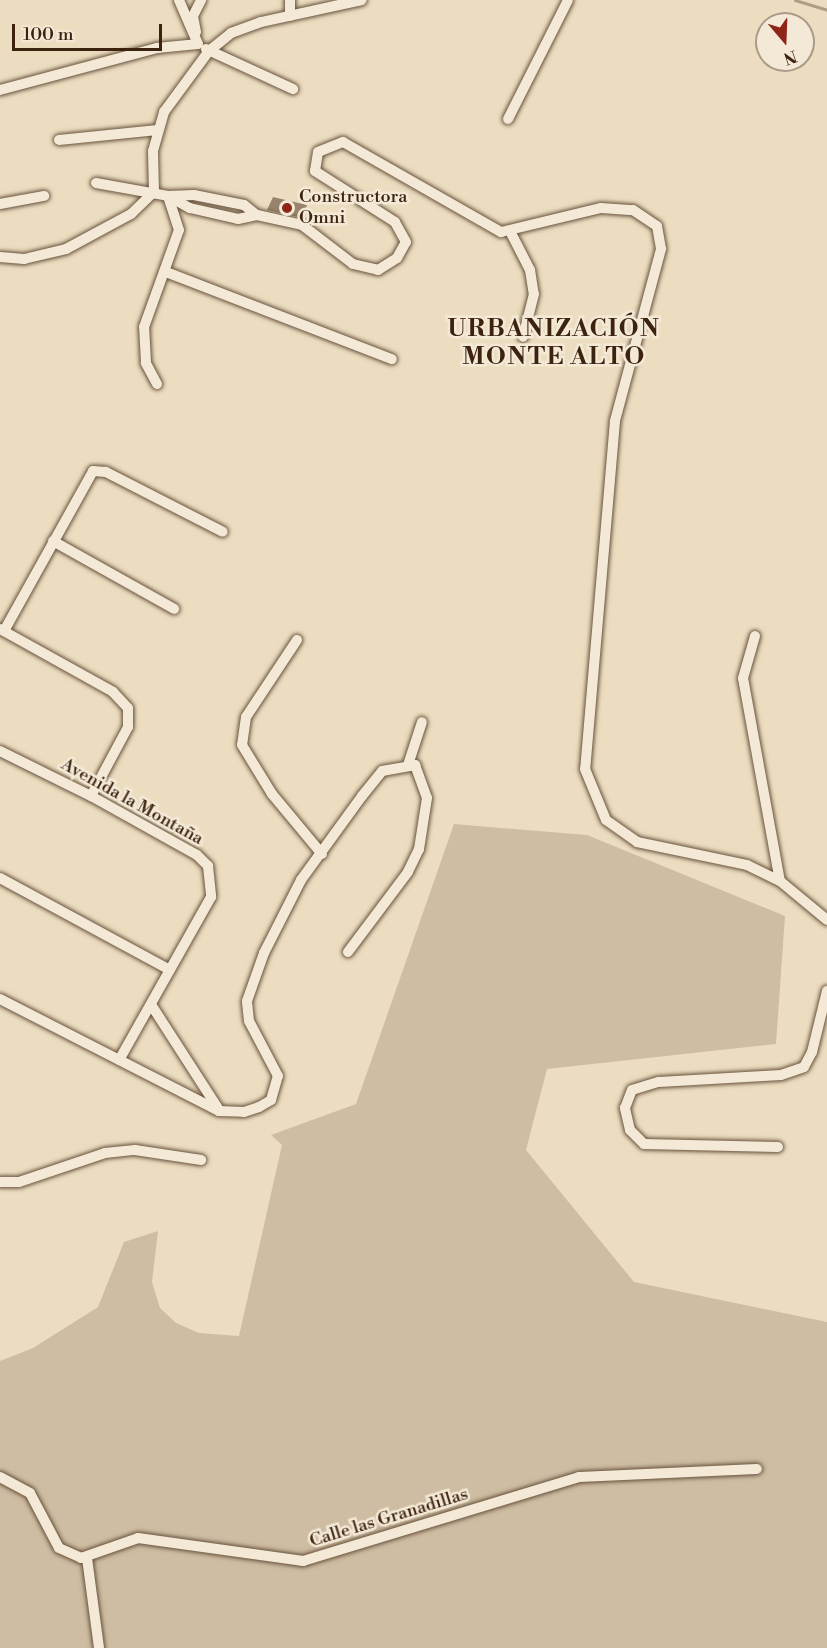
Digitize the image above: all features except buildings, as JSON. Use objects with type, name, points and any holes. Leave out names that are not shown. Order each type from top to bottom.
[{"type":"street","points":[[179,0],[198,44],[292,89]]},
{"type":"street","points":[[198,44],[193,16],[201,0]]},
{"type":"street","points":[[290,0],[290,16]]},
{"type":"street","points":[[0,257],[24,259],[66,249],[131,214],[154,192],[157,130],[164,112],[209,51],[246,27],[362,0]]},
{"type":"street","points":[[508,119],[568,0]]},
{"type":"street","points":[[0,90],[157,48],[198,44]]},
{"type":"street","points":[[59,140],[157,130]]},
{"type":"street","points":[[96,183],[154,192],[168,196],[190,208],[238,219],[257,215],[302,225],[362,267],[390,265],[406,242],[395,222],[315,171],[318,152],[343,142],[489,227],[511,233],[601,208],[633,210],[657,226],[662,249],[615,421],[589,687],[585,769],[592,796],[606,820],[637,842],[747,864],[780,881],[827,920]]},
{"type":"street","points":[[0,204],[44,196]]},
{"type":"street","points":[[157,384],[146,363],[144,327],[166,272],[179,230],[177,211],[168,196]]},
{"type":"street","points":[[511,233],[530,270],[534,294],[523,337]]},
{"type":"street","points":[[166,272],[392,359]]},
{"type":"street","points":[[91,796],[128,727],[128,708],[113,692],[2,630],[93,471],[106,472],[223,532]]},
{"type":"street","points":[[53,541],[174,609]]},
{"type":"street","points":[[755,636],[743,678],[780,881]]},
{"type":"street","points":[[297,640],[246,717],[242,745],[272,794],[322,854]]},
{"type":"street","points":[[408,765],[422,722]]},
{"type":"street","name":"Avenida la Montaña","points":[[0,751],[91,796],[208,866],[211,897],[170,970]]},
{"type":"street","points":[[0,999],[219,1111],[244,1112],[259,1107],[274,1094],[276,1065],[256,1037],[247,1001],[252,981],[301,880],[382,771],[415,765],[424,780],[428,798],[419,849],[408,872],[348,952]]},
{"type":"street","points":[[0,878],[170,970],[152,1006],[119,1060]]},
{"type":"street","points":[[778,1147],[644,1144],[630,1130],[625,1108],[632,1090],[659,1082],[781,1075],[804,1067],[812,1052],[827,991]]},
{"type":"street","points":[[152,1006],[219,1111]]},
{"type":"street","points":[[0,1182],[19,1182],[105,1153],[135,1150],[201,1160]]},
{"type":"street","name":"Calle las Granadillas","points":[[87,1558],[114,1543],[138,1538],[303,1561],[579,1477],[757,1469]]},
{"type":"street","points":[[0,1477],[23,1487],[38,1501],[59,1548],[87,1558],[99,1648]]},
{"type":"shaded area","points":[[454,824],[587,835],[785,916],[776,1044],[547,1069],[526,1150],[634,1282],[827,1322],[827,1648],[0,1648],[0,1361],[33,1348],[98,1307],[124,1242],[158,1231],[152,1282],[160,1308],[176,1323],[199,1333],[239,1336],[282,1145],[271,1135],[356,1104]]},
{"type":"waterway","points":[[795,0],[827,10]]},
{"type":"place","name":"Constructora Omni","points":[[287,208]]},
{"type":"district","name":"URBANIZACIÓN MONTE ALTO","points":[[554,344]]}]
